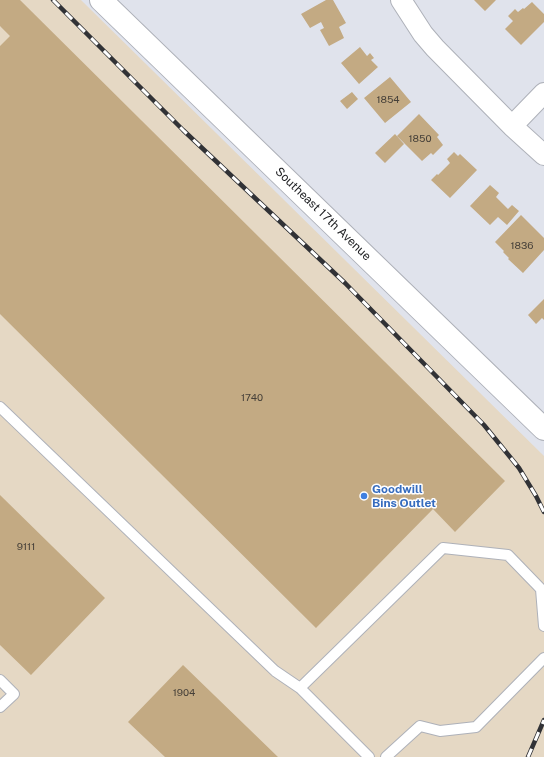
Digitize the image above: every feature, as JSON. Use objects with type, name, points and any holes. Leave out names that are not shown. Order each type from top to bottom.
[{"type":"main road","name":"Southeast 17th Avenue","points":[[101,0],[544,429]]},
{"type":"street","points":[[401,0],[423,34],[431,43],[512,126],[544,154]]},
{"type":"street","points":[[512,126],[544,93]]},
{"type":"lane","points":[[0,407],[275,671],[300,688],[369,757]]},
{"type":"lane","points":[[300,688],[443,548],[508,555],[541,589],[544,626]]},
{"type":"lane","points":[[386,757],[420,726],[440,731],[476,727],[544,658]]},
{"type":"lane","points":[[0,680],[14,694],[0,707]]},
{"type":"shaded area","points":[[0,0],[81,0],[544,456],[544,757],[0,757]]},
{"type":"building","points":[[0,0],[20,0],[505,481],[455,532],[433,509],[316,628],[0,314],[0,46],[10,36],[0,26]]},
{"type":"building","points":[[326,0],[333,0],[346,23],[339,27],[344,38],[329,46],[320,30],[324,28],[321,22],[310,28],[301,14]]},
{"type":"building","points":[[474,0],[496,0],[485,11]]},
{"type":"building","points":[[532,2],[544,14],[544,22],[521,45],[505,29],[513,21],[508,16],[515,9],[518,12]]},
{"type":"building","points":[[360,47],[367,56],[370,53],[374,58],[371,60],[378,67],[359,84],[341,63]]},
{"type":"building","points":[[390,77],[411,102],[385,123],[364,98]]},
{"type":"building","points":[[352,92],[358,99],[347,109],[340,101]]},
{"type":"building","points":[[419,114],[439,135],[437,137],[443,145],[433,155],[431,153],[422,161],[397,136]]},
{"type":"building","points":[[395,134],[404,144],[385,163],[375,153]]},
{"type":"building","points":[[454,152],[458,156],[460,154],[477,170],[450,198],[431,180],[450,163],[447,159]]},
{"type":"building","points":[[490,185],[499,193],[496,197],[508,209],[512,205],[519,211],[507,225],[498,217],[490,225],[470,206]]},
{"type":"building","points":[[521,215],[544,238],[544,250],[523,273],[508,259],[509,258],[503,252],[504,251],[495,242]]},
{"type":"building","points":[[544,299],[544,320],[542,318],[536,324],[528,315]]},
{"type":"building","points":[[0,495],[105,598],[31,675],[0,645]]},
{"type":"building","points":[[183,665],[278,757],[165,757],[128,722]]},
{"type":"railway","points":[[53,0],[183,130],[345,283],[484,425],[519,468],[544,512]]},
{"type":"railway","points":[[528,757],[544,720]]},
{"type":"place","name":"Goodwill Bins Outlet","points":[[364,496]]}]
